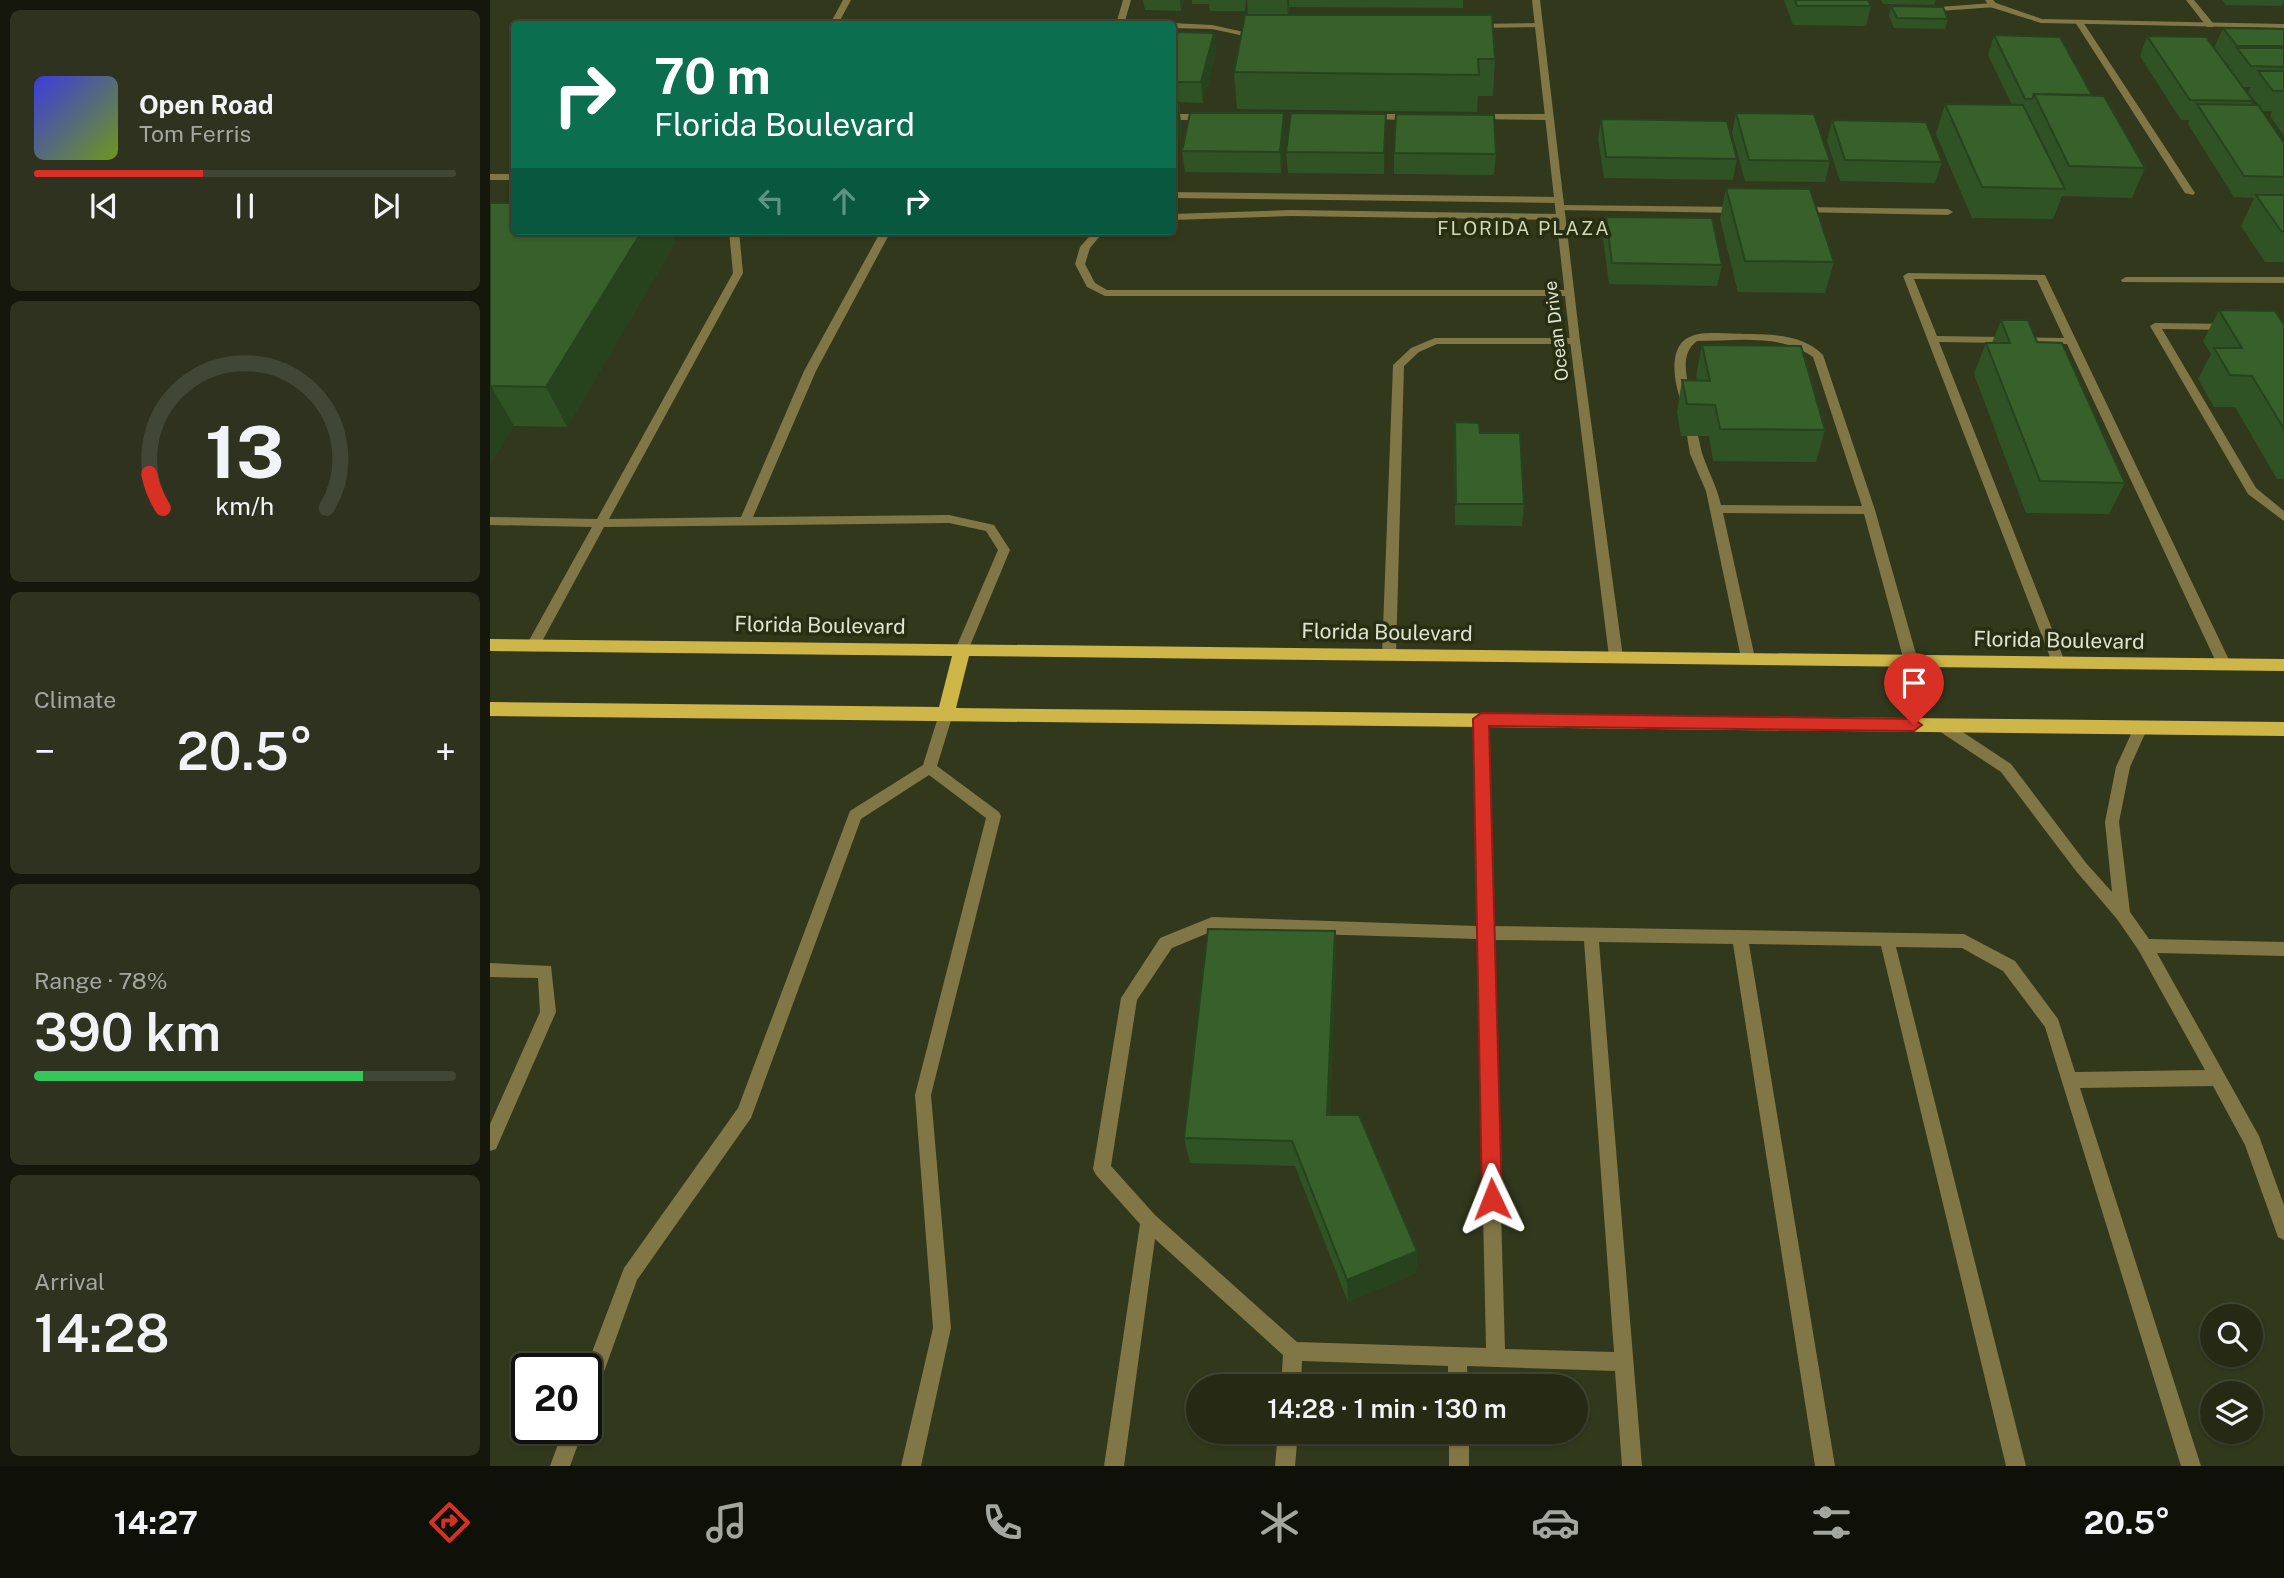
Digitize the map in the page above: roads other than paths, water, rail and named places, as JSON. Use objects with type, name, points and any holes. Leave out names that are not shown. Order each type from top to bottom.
[{"type":"main road","name":"Florida Boulevard","points":[[490,645],[2284,665]]},
{"type":"main road","points":[[946,714],[962,650]]},
{"type":"main road","points":[[490,709],[2284,729]]},
{"type":"street","points":[[836,21],[847,0]]},
{"type":"street","points":[[1121,21],[1127,0]]},
{"type":"street","name":"Ocean Drive","points":[[1536,0],[1569,293],[1616,657]]},
{"type":"street","points":[[2190,0],[2210,25]]},
{"type":"street","points":[[1912,11],[1991,2],[2041,21],[2284,26]]},
{"type":"street","points":[[2079,22],[2190,193]]},
{"type":"street","points":[[1176,25],[1212,27],[1265,37]]},
{"type":"street","points":[[1469,26],[1538,25]]},
{"type":"street","points":[[1176,117],[1214,117]]},
{"type":"street","points":[[1354,117],[1423,117]]},
{"type":"street","points":[[1465,117],[1549,117]]},
{"type":"street","points":[[490,177],[511,177]]},
{"type":"street","points":[[1176,195],[1560,208],[1754,210]]},
{"type":"street","points":[[1176,217],[1560,208]]},
{"type":"street","points":[[1782,210],[1948,212]]},
{"type":"street","points":[[534,644],[738,273],[734,235]]},
{"type":"street","points":[[744,522],[810,371],[884,235]]},
{"type":"street","points":[[1096,235],[1085,247],[1080,264],[1091,285],[1105,293],[1569,293]]},
{"type":"street","points":[[2058,662],[1908,276],[2041,277],[2224,664]]},
{"type":"street","points":[[2126,280],[2284,279]]},
{"type":"street","points":[[2245,327],[2155,326],[2252,491],[2284,517]]},
{"type":"street","points":[[1688,412],[1680,351],[1685,343],[1695,338],[1788,340],[1808,345],[1818,355],[1869,510],[1911,661]]},
{"type":"street","points":[[1933,339],[2072,341]]},
{"type":"street","points":[[1389,655],[1399,365],[1415,350],[1435,341],[1575,341]]},
{"type":"street","points":[[1693,436],[1696,454],[1716,509],[1748,658]]},
{"type":"street","points":[[1716,509],[1869,510]]},
{"type":"street","points":[[490,521],[600,523],[949,519],[990,528],[1004,550],[962,650]]},
{"type":"street","points":[[601,1353],[630,1274],[746,1112],[855,815],[929,768],[946,714]]},
{"type":"street","points":[[1481,719],[1496,1359]]},
{"type":"street","points":[[1941,725],[2006,768],[2081,867],[2146,946],[2253,1142],[2284,1231]]},
{"type":"street","points":[[2122,914],[2112,822],[2123,767],[2141,727]]},
{"type":"street","points":[[911,1466],[942,1328],[923,1095],[994,816],[929,768]]},
{"type":"street","points":[[1623,1362],[1293,1351],[1149,1221],[1102,1169],[1129,998],[1166,943],[1212,923],[1485,933],[1964,941],[2009,965],[2052,1024],[2191,1466]]},
{"type":"street","points":[[1591,935],[1632,1466]]},
{"type":"street","points":[[1740,937],[1825,1466]]},
{"type":"street","points":[[1887,940],[2016,1466]]},
{"type":"street","points":[[2146,946],[2284,949]]},
{"type":"street","points":[[490,970],[545,971],[548,1012],[490,1143]]},
{"type":"street","points":[[2069,1080],[2218,1078]]},
{"type":"street","points":[[1114,1466],[1149,1221]]},
{"type":"street","points":[[1291,1374],[1293,1351]]},
{"type":"street","points":[[1457,1358],[1458,1374]]},
{"type":"street","points":[[560,1466],[568,1444]]},
{"type":"street","points":[[1285,1466],[1287,1444]]},
{"type":"street","points":[[1458,1444],[1459,1466]]},
{"type":"district","name":"FLORIDA PLAZA","points":[[1524,228]]}]
